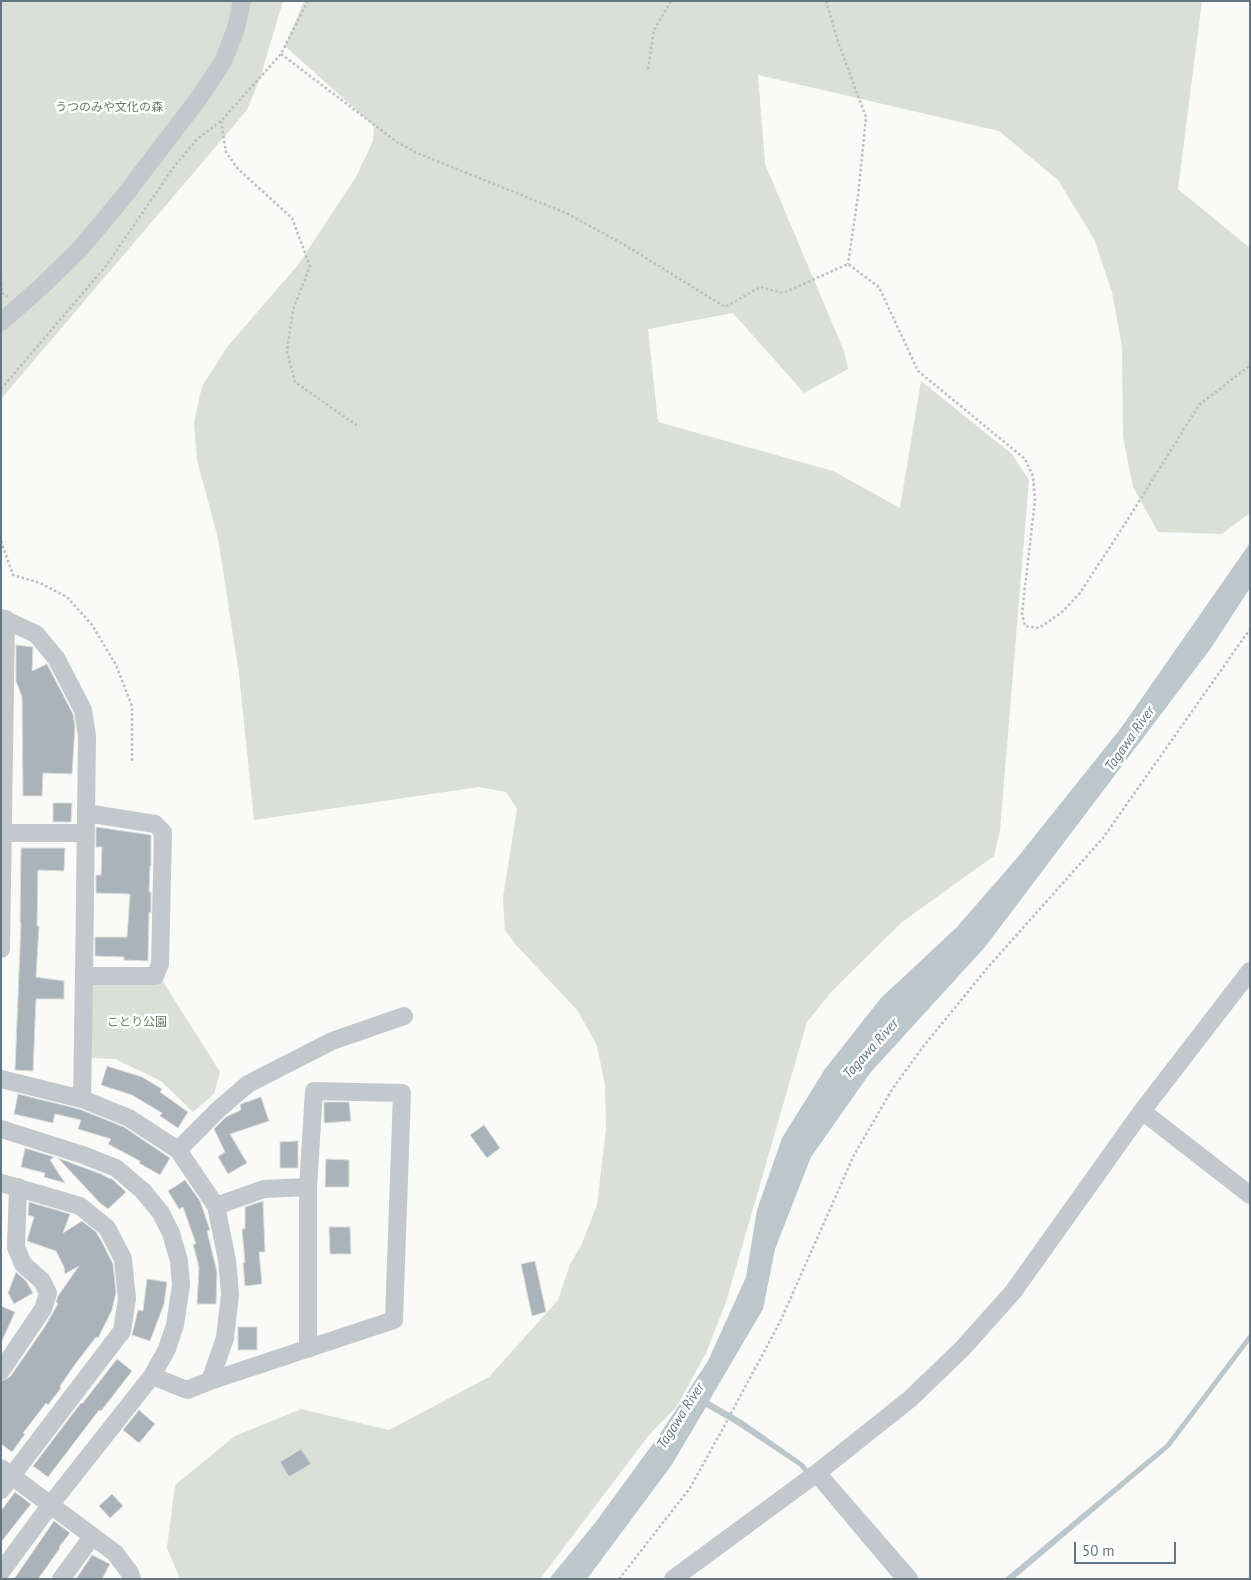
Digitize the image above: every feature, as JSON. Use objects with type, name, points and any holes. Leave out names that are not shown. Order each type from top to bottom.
[{"type":"street","points":[[1,322],[79,250],[121,200],[199,98],[223,62],[236,28],[242,1]]},
{"type":"street","points":[[1,949],[4,618],[36,634],[56,658],[83,710],[88,736],[82,1099]]},
{"type":"street","points":[[84,976],[155,976],[160,964],[163,832],[155,824],[86,813]]},
{"type":"street","points":[[3,833],[86,833]]},
{"type":"street","points":[[673,1579],[817,1473],[910,1400],[962,1349],[1013,1292],[1142,1111],[1250,971]]},
{"type":"street","points":[[178,1150],[219,1109],[248,1084],[332,1041],[404,1016]]},
{"type":"street","points":[[1,1079],[82,1099],[129,1118],[178,1150],[216,1206],[227,1260],[230,1294],[225,1338],[210,1381]]},
{"type":"street","points":[[152,1376],[187,1390],[394,1320],[402,1093],[314,1091],[308,1187],[308,1349]]},
{"type":"street","points":[[1142,1111],[1250,1195]]},
{"type":"street","points":[[1,1129],[83,1155],[116,1168],[143,1190],[161,1213],[171,1233],[179,1261],[181,1285],[175,1325],[167,1349],[152,1376],[51,1504],[1,1572]]},
{"type":"street","points":[[1,1371],[43,1309],[48,1293],[42,1282],[23,1264],[16,1247],[9,1185],[80,1206],[107,1228],[123,1259],[128,1299],[122,1331],[5,1478],[51,1504],[115,1553],[130,1573],[132,1579]]},
{"type":"street","points":[[216,1206],[264,1189],[308,1187]]},
{"type":"street","points":[[817,1473],[909,1579]]},
{"type":"street","points":[[60,1579],[92,1536]]},
{"type":"path","points":[[1,389],[106,266],[173,168],[197,139],[221,121],[281,54],[308,1]]},
{"type":"path","points":[[648,69],[654,30],[671,1]]},
{"type":"path","points":[[826,1],[838,42],[866,117],[858,196],[848,264]]},
{"type":"path","points":[[281,54],[397,142],[417,153],[566,213],[625,245],[725,307],[760,287],[783,293],[848,264]]},
{"type":"path","points":[[221,121],[226,152],[238,169],[292,218],[310,266],[293,310],[287,351],[295,382],[359,426]]},
{"type":"path","points":[[848,264],[879,288],[918,371],[1025,459],[1033,476],[1035,500],[1022,613],[1025,626],[1039,628],[1062,612],[1080,593],[1199,405],[1248,368],[1250,363]]},
{"type":"path","points":[[1,541],[13,575],[40,583],[67,597],[92,625],[116,665],[132,706],[132,764]]},
{"type":"path","points":[[618,1579],[690,1488],[699,1472],[780,1322],[854,1155],[892,1088],[989,966],[1103,838],[1250,629]]},
{"type":"green space","name":"うつのみや文化の森","points":[[1,1],[283,1],[260,78],[247,110],[1,399]]},
{"type":"green space","points":[[304,1],[1202,1],[1178,189],[1250,248],[1250,513],[1222,534],[1158,532],[1133,487],[1123,437],[1122,347],[1112,292],[1094,239],[1058,180],[999,131],[758,75],[765,164],[844,351],[848,369],[804,393],[733,313],[648,329],[658,422],[833,471],[900,508],[921,381],[1012,454],[1029,480],[1000,830],[994,856],[902,922],[832,991],[807,1022],[726,1302],[706,1353],[677,1406],[649,1435],[540,1579],[180,1579],[167,1548],[175,1485],[235,1436],[301,1409],[389,1430],[489,1377],[558,1300],[570,1264],[581,1246],[597,1205],[606,1129],[605,1085],[597,1046],[578,1011],[516,945],[505,930],[503,898],[517,809],[506,792],[479,787],[254,820],[239,674],[218,538],[197,460],[194,422],[202,386],[228,346],[298,265],[356,177],[373,141],[374,126],[285,46]]},
{"type":"green space","name":"ことり公園","points":[[89,980],[162,980],[220,1072],[214,1094],[193,1112],[161,1081],[115,1059],[89,1058]]},
{"type":"water","name":"Tagawa River","points":[[1250,543],[1250,588],[1211,648],[985,947],[870,1073],[811,1157],[775,1249],[763,1309],[709,1401],[742,1420],[803,1463],[901,1579],[894,1579],[799,1466],[706,1407],[671,1466],[587,1579],[549,1579],[595,1523],[660,1434],[708,1361],[746,1277],[757,1210],[782,1138],[825,1069],[881,998],[957,927],[1017,858],[1121,728]]},
{"type":"water","points":[[1250,1333],[1250,1341],[1170,1447],[1014,1579],[1004,1579],[1166,1444]]},
{"type":"building","points":[[16,645],[33,647],[32,671],[47,664],[73,714],[75,727],[72,774],[43,773],[42,796],[23,796],[22,697],[16,681]]},
{"type":"building","points":[[53,803],[72,803],[71,822],[53,822]]},
{"type":"building","points":[[96,827],[151,835],[149,892],[151,892],[151,913],[149,912],[148,961],[124,960],[124,957],[95,956],[95,937],[127,937],[130,894],[96,893],[96,875],[101,875],[102,847],[96,847]]},
{"type":"building","points":[[21,848],[65,848],[64,871],[38,870],[37,926],[39,926],[36,977],[64,981],[64,999],[36,999],[33,1071],[15,1070],[21,923]]},
{"type":"building","points":[[107,1066],[142,1077],[162,1089],[160,1092],[188,1112],[178,1128],[160,1116],[162,1113],[132,1095],[101,1085]]},
{"type":"building","points":[[18,1094],[79,1109],[124,1127],[170,1158],[160,1175],[139,1163],[140,1161],[108,1144],[111,1139],[78,1129],[81,1120],[55,1114],[53,1123],[14,1114]]},
{"type":"building","points":[[261,1097],[269,1121],[230,1134],[247,1163],[228,1174],[218,1157],[225,1152],[214,1129],[226,1117],[241,1110],[241,1104]]},
{"type":"building","points":[[324,1102],[349,1102],[351,1121],[324,1123]]},
{"type":"building","points":[[484,1125],[500,1148],[487,1158],[470,1135]]},
{"type":"building","points":[[298,1141],[298,1168],[280,1168],[280,1142]]},
{"type":"building","points":[[25,1148],[54,1157],[50,1160],[65,1183],[44,1177],[45,1173],[21,1167]]},
{"type":"building","points":[[58,1158],[111,1178],[126,1192],[108,1209],[100,1203]]},
{"type":"building","points":[[326,1159],[349,1160],[349,1187],[325,1187]]},
{"type":"building","points":[[185,1180],[200,1201],[210,1230],[207,1231],[217,1272],[216,1304],[197,1304],[199,1267],[193,1244],[196,1244],[183,1207],[179,1209],[168,1191]]},
{"type":"building","points":[[263,1201],[265,1252],[259,1252],[262,1284],[245,1286],[242,1229],[245,1229],[245,1207]]},
{"type":"building","points":[[29,1202],[70,1214],[63,1233],[82,1221],[96,1232],[113,1264],[116,1292],[112,1310],[98,1338],[96,1337],[76,1363],[48,1405],[46,1403],[23,1433],[25,1434],[12,1452],[1,1444],[1,1381],[10,1377],[44,1328],[58,1304],[56,1302],[58,1296],[79,1266],[65,1274],[64,1267],[56,1251],[27,1241],[34,1217],[28,1215]]},
{"type":"building","points":[[329,1227],[350,1227],[351,1254],[330,1254]]},
{"type":"building","points":[[535,1261],[546,1312],[532,1316],[521,1264]]},
{"type":"building","points":[[16,1272],[26,1281],[33,1293],[14,1304],[8,1293]]},
{"type":"building","points":[[147,1279],[167,1282],[164,1304],[150,1341],[132,1335],[138,1310],[143,1311]]},
{"type":"building","points":[[1,1306],[15,1312],[1,1343]]},
{"type":"building","points":[[238,1327],[257,1327],[257,1350],[238,1350]]},
{"type":"building","points":[[117,1359],[132,1371],[101,1411],[99,1410],[48,1477],[33,1466]]},
{"type":"building","points":[[139,1410],[155,1424],[139,1443],[123,1430]]},
{"type":"building","points":[[301,1449],[311,1464],[289,1477],[280,1462]]},
{"type":"building","points":[[15,1492],[31,1504],[1,1542],[1,1511]]},
{"type":"building","points":[[112,1494],[123,1506],[110,1518],[99,1506]]},
{"type":"building","points":[[54,1521],[70,1533],[60,1548],[38,1579],[14,1579]]},
{"type":"building","points":[[92,1555],[110,1564],[102,1579],[76,1579]]}]
